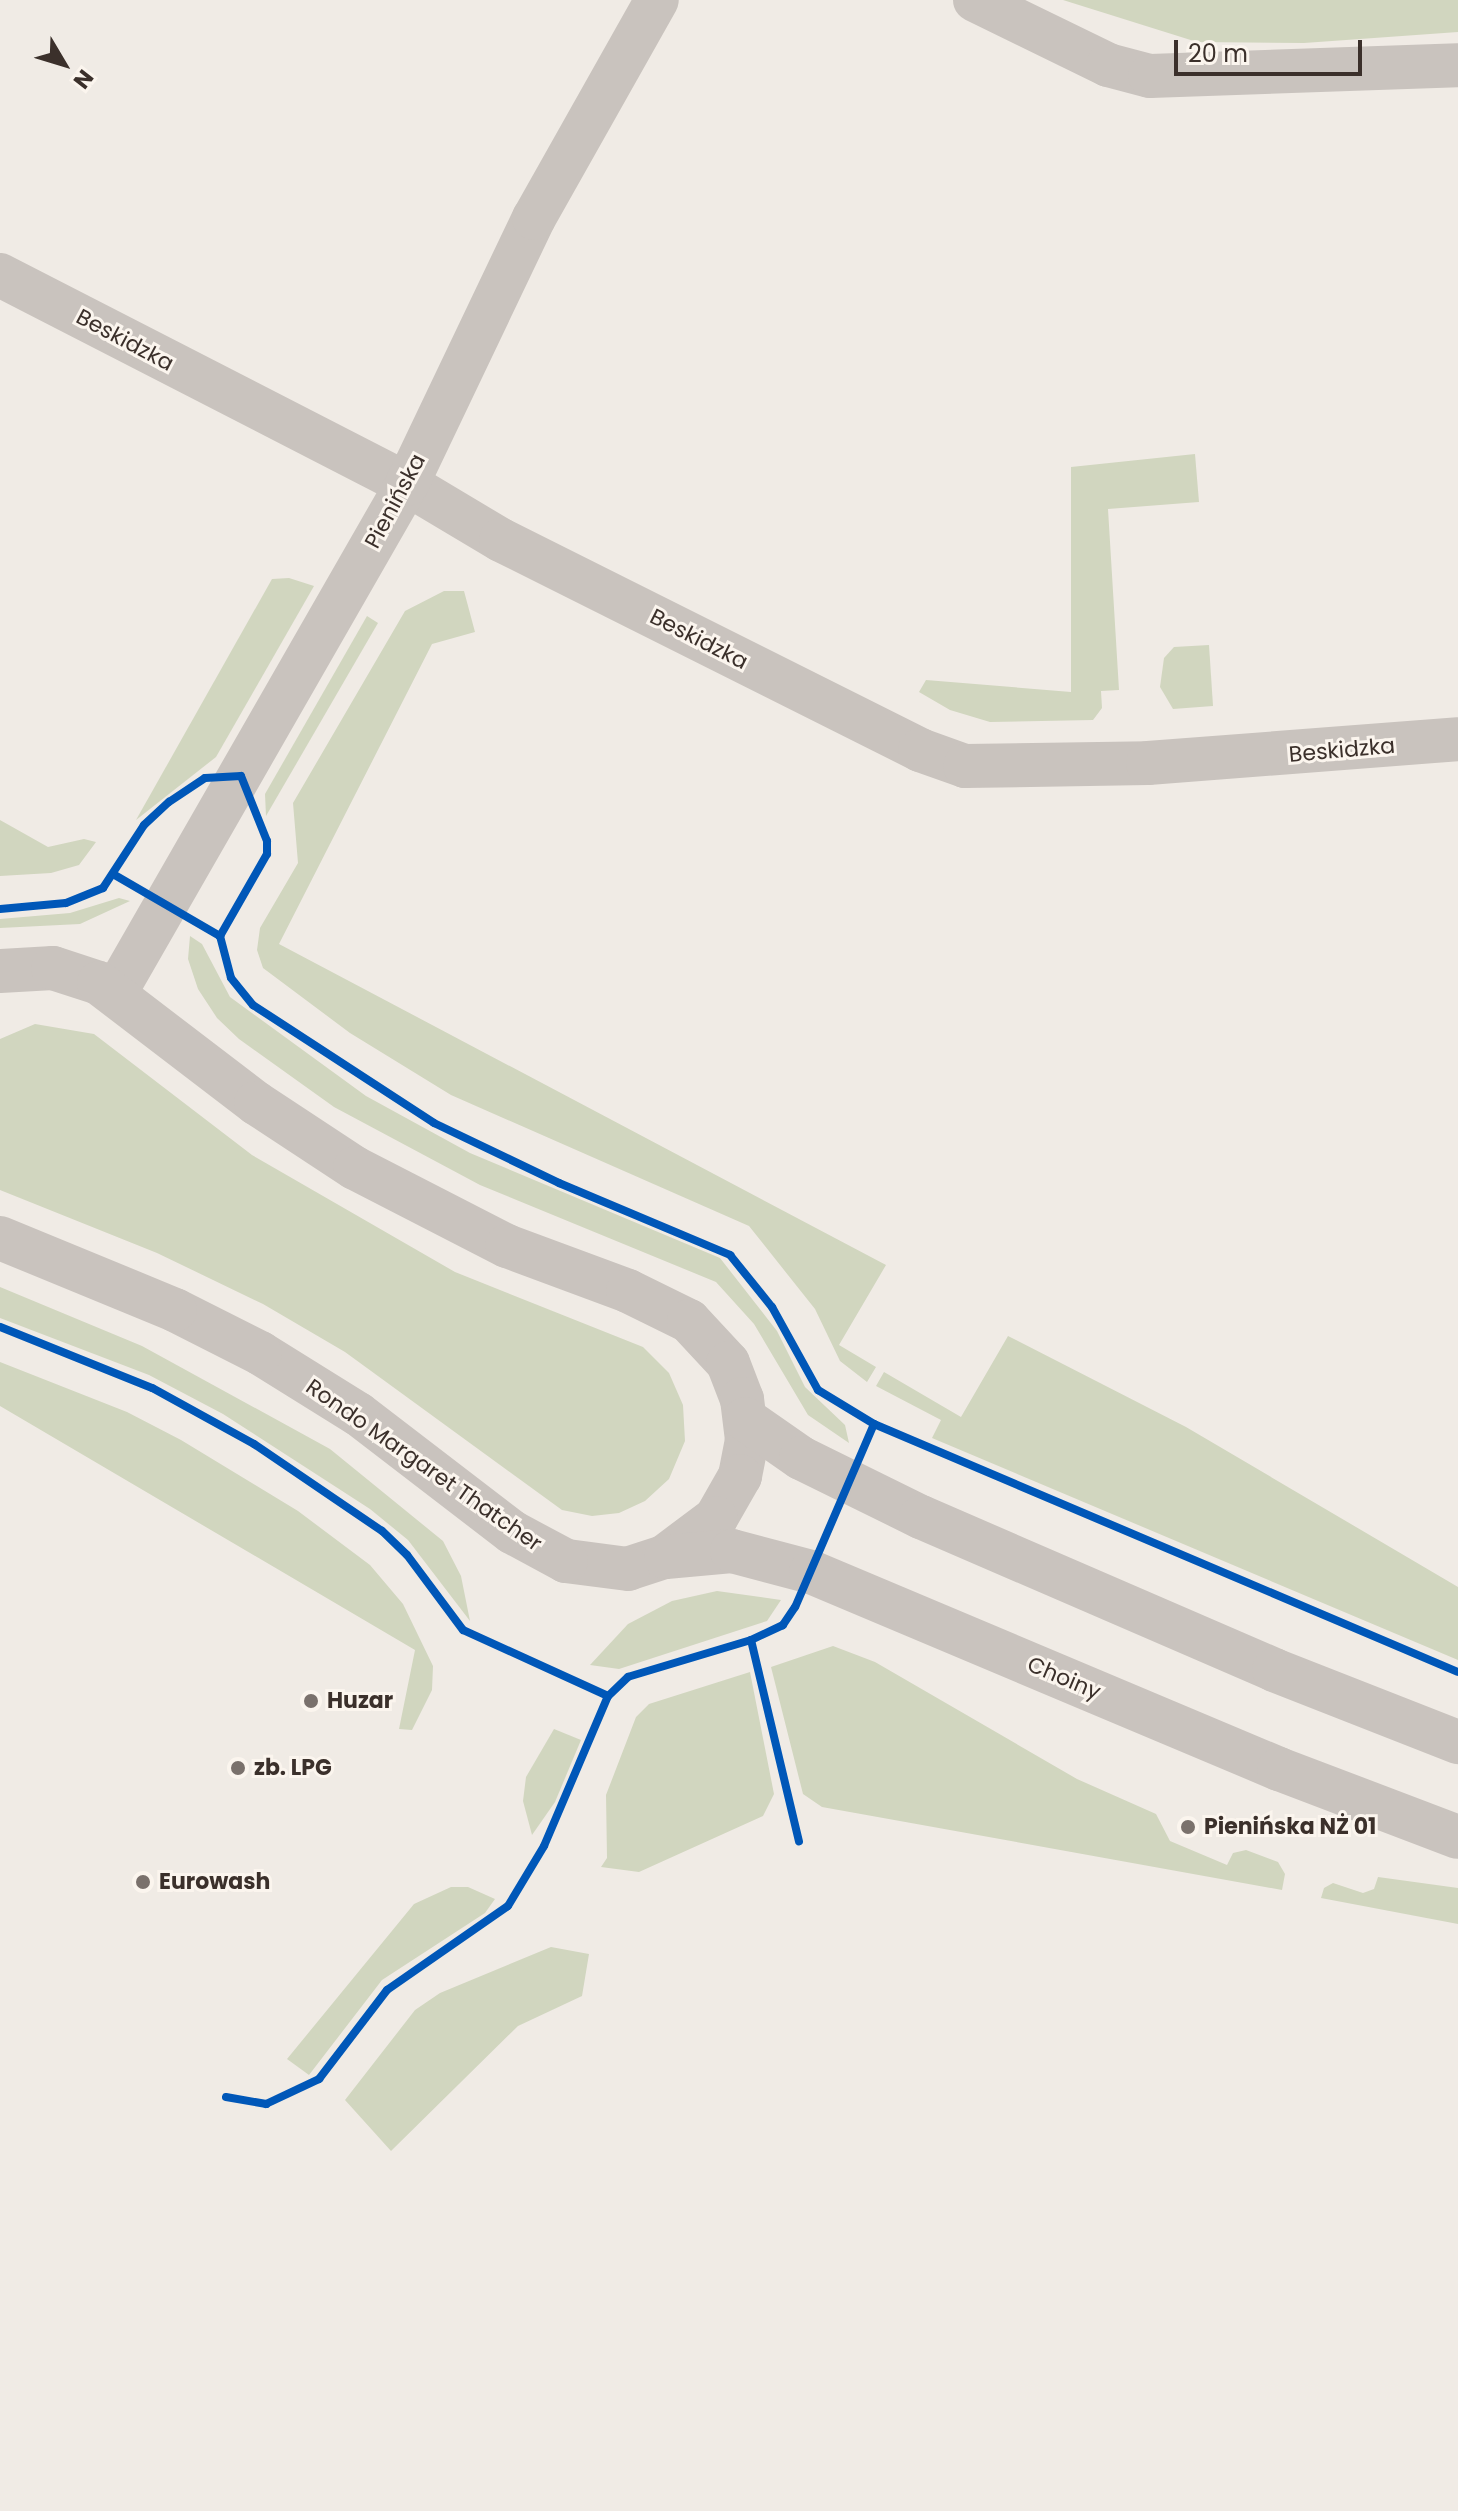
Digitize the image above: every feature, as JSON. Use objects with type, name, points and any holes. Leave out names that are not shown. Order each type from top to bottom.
[{"type":"street","name":"Pienińska","points":[[115,993],[407,484],[534,218],[657,0]]},
{"type":"street","points":[[975,0],[1108,65],[1150,76],[1458,65]]},
{"type":"street","name":"Beskidzka","points":[[0,275],[407,484],[501,540],[920,750],[965,766],[1148,763],[1458,739]]},
{"type":"street","name":"Rondo Margaret Thatcher","points":[[0,971],[72,972],[115,993],[256,1103],[355,1168],[507,1246],[628,1291],[689,1321],[728,1363],[745,1419],[746,1458],[728,1501],[698,1536],[664,1557],[628,1569],[566,1561],[512,1532],[358,1414],[260,1353],[163,1305],[0,1238]]},
{"type":"street","points":[[745,1419],[801,1458],[921,1517],[1260,1664],[1458,1742]]},
{"type":"street","name":"Choiny","points":[[664,1557],[732,1551],[811,1572],[1265,1763],[1458,1837]]},
{"type":"green space","points":[[1063,0],[1458,0],[1458,32],[1304,43],[1197,42]]},
{"type":"green space","points":[[1195,454],[1199,502],[1108,509],[1119,690],[1101,691],[1102,708],[1093,720],[990,722],[950,710],[919,692],[926,680],[1071,692],[1071,467]]},
{"type":"green space","points":[[289,578],[314,586],[216,757],[136,820],[272,579]]},
{"type":"green space","points":[[444,591],[464,591],[475,632],[432,644],[279,944],[886,1265],[839,1345],[876,1367],[867,1382],[840,1361],[815,1309],[749,1226],[451,1095],[350,1033],[263,968],[257,950],[260,928],[298,863],[293,803],[405,611]]},
{"type":"green space","points":[[367,616],[378,623],[266,816],[265,794]]},
{"type":"green space","points":[[1209,645],[1213,706],[1173,709],[1160,687],[1164,658],[1174,647]]},
{"type":"green space","points":[[0,820],[48,847],[84,839],[96,842],[79,865],[51,873],[0,876]]},
{"type":"green space","points":[[119,898],[130,901],[80,924],[0,928],[0,919],[70,913]]},
{"type":"green space","points":[[190,936],[202,944],[230,997],[366,1096],[470,1153],[720,1258],[777,1331],[805,1387],[845,1425],[849,1443],[808,1415],[754,1324],[716,1282],[480,1185],[334,1107],[239,1039],[217,1018],[198,989],[188,959]]},
{"type":"green space","points":[[35,1024],[94,1034],[252,1155],[455,1272],[643,1347],[669,1373],[683,1405],[685,1441],[669,1479],[645,1501],[619,1513],[592,1516],[562,1510],[345,1352],[263,1304],[157,1253],[0,1190],[0,1039]]},
{"type":"green space","points":[[0,1287],[142,1346],[330,1449],[443,1541],[461,1576],[470,1621],[408,1540],[370,1509],[223,1414],[149,1375],[0,1318]]},
{"type":"green space","points":[[1008,1336],[1186,1427],[1458,1587],[1458,1660],[932,1438],[941,1420],[876,1386],[884,1372],[961,1417]]},
{"type":"green space","points":[[0,1362],[127,1412],[181,1440],[298,1511],[370,1565],[403,1604],[433,1666],[432,1690],[412,1730],[399,1729],[415,1650],[0,1406]]},
{"type":"green space","points":[[717,1591],[781,1600],[767,1621],[619,1669],[590,1665],[628,1624],[672,1601]]},
{"type":"green space","points":[[833,1646],[875,1662],[1077,1779],[1156,1814],[1170,1841],[1227,1865],[1233,1853],[1246,1850],[1278,1862],[1285,1874],[1282,1890],[822,1807],[803,1794],[771,1667]]},
{"type":"green space","points":[[750,1672],[774,1794],[763,1816],[639,1872],[601,1867],[607,1858],[606,1795],[636,1717],[649,1704]]},
{"type":"green space","points":[[554,1729],[581,1740],[555,1802],[532,1835],[523,1801],[526,1777]]},
{"type":"green space","points":[[1378,1877],[1458,1888],[1458,1924],[1321,1898],[1324,1888],[1333,1883],[1363,1893],[1374,1889]]},
{"type":"green space","points":[[451,1887],[468,1887],[495,1899],[485,1913],[382,1980],[309,2075],[287,2059],[414,1904]]},
{"type":"green space","points":[[551,1947],[589,1954],[582,1996],[518,2026],[391,2151],[345,2100],[415,2010],[440,1993]]},
{"type":"cycle path","points":[[0,909],[66,903],[103,888],[144,825],[169,802],[205,778],[241,776],[267,841],[267,854],[220,936],[231,978],[253,1005],[434,1123],[559,1183],[730,1255],[772,1307],[818,1390],[874,1424],[795,1607],[783,1625],[751,1640],[628,1677],[608,1696],[463,1630],[407,1555],[382,1531],[254,1444],[152,1388],[0,1327]]},
{"type":"cycle path","points":[[113,874],[220,936]]},
{"type":"cycle path","points":[[874,1424],[1458,1672]]},
{"type":"cycle path","points":[[751,1640],[799,1841]]},
{"type":"cycle path","points":[[226,2097],[266,2104],[319,2079],[387,1990],[508,1906],[544,1846],[608,1696]]},
{"type":"place","name":"Huzar","points":[[311,1701]]},
{"type":"place","name":"zb. LPG","points":[[238,1768]]},
{"type":"place","name":"Pienińska NŻ 01","points":[[1188,1827]]},
{"type":"place","name":"Eurowash","points":[[143,1882]]}]
